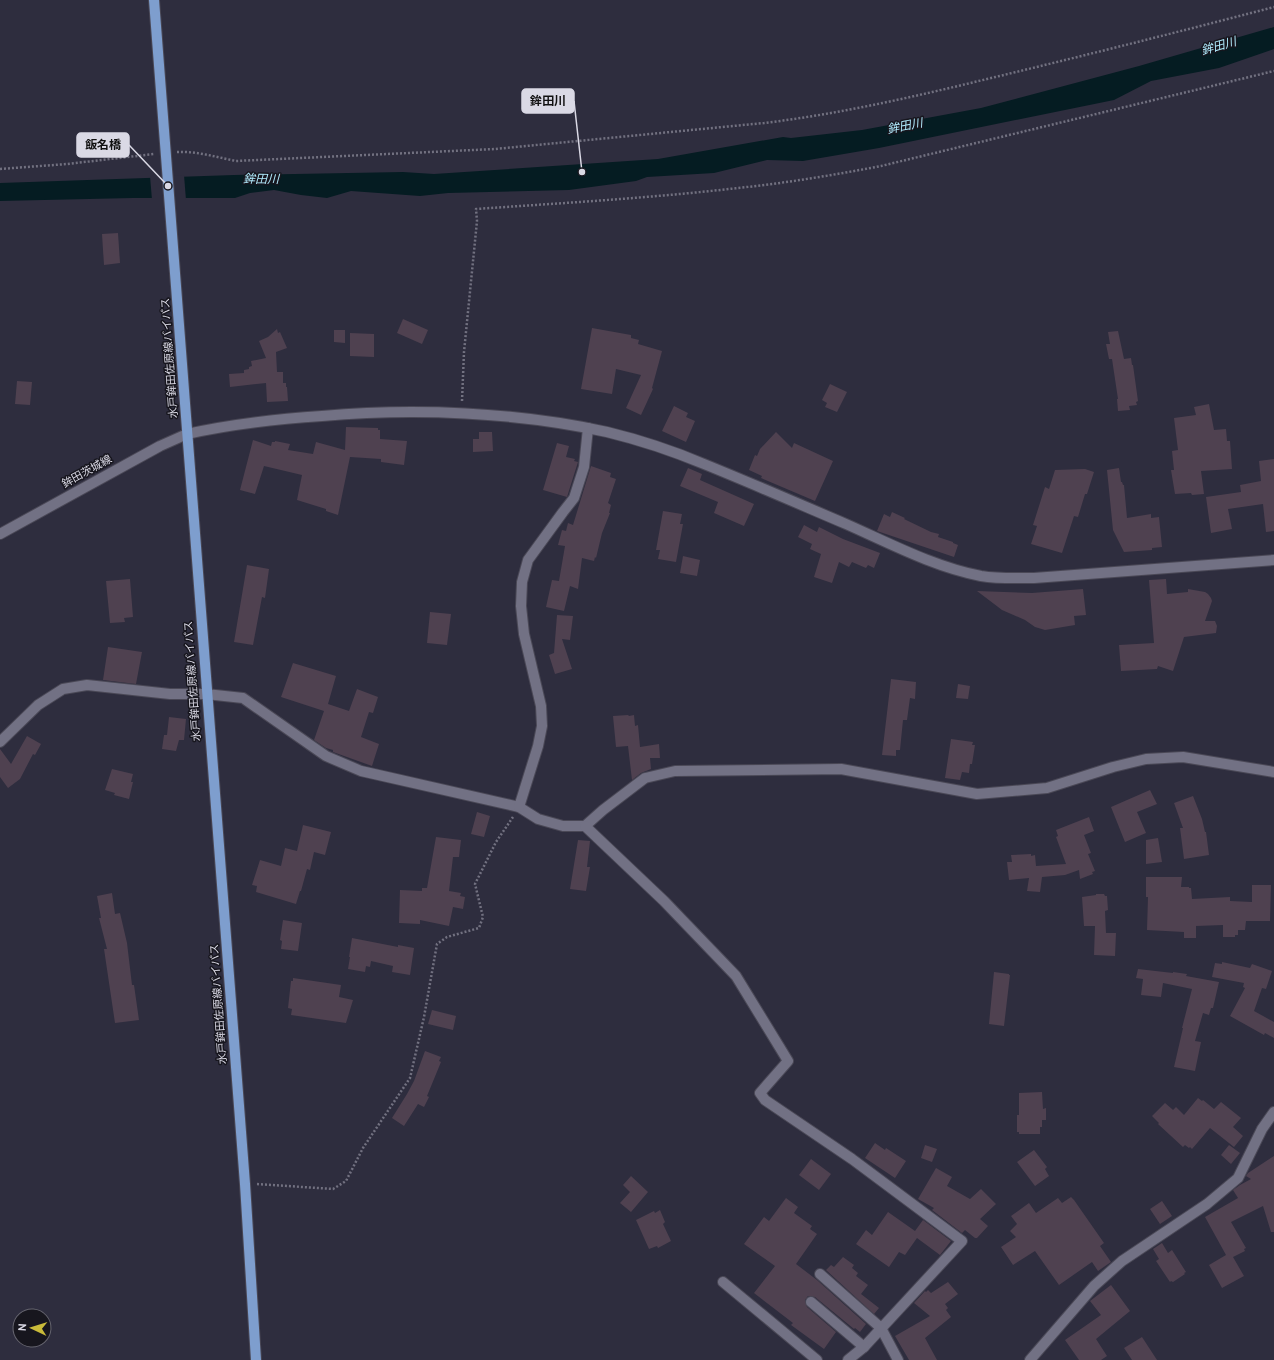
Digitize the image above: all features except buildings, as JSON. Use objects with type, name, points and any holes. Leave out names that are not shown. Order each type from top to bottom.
[{"type":"main road","name":"水戸鉾田佐原線バイパス","points":[[154,0],[167,156],[206,694],[245,1184],[256,1360]]},
{"type":"street","name":"鉾田茨城線","points":[[0,534],[160,446],[187,434],[247,423],[299,417],[364,413],[461,414],[530,419],[588,428],[622,436],[673,452],[803,505],[921,556],[955,569],[981,576],[1003,579],[1034,578],[1274,560]]},
{"type":"street","points":[[519,808],[538,746],[542,726],[541,706],[524,634],[521,606],[522,582],[528,560],[562,512],[574,498],[584,467],[588,428]]},
{"type":"street","points":[[0,742],[38,705],[62,689],[87,684],[170,694],[206,694],[243,698],[326,756],[360,771],[519,808],[538,819],[563,826],[585,826],[603,810],[645,778],[675,771],[841,769],[977,794],[1047,788],[1113,767],[1146,759],[1183,757],[1274,772]]},
{"type":"street","points":[[585,826],[664,900],[736,976],[788,1061],[760,1093],[766,1100],[852,1159],[962,1241],[864,1347],[848,1360]]},
{"type":"street","points":[[1030,1360],[1099,1281],[1122,1261],[1207,1204],[1238,1178],[1262,1129],[1274,1112]]},
{"type":"street","points":[[820,1274],[881,1328],[898,1360]]},
{"type":"street","points":[[723,1282],[817,1360]]},
{"type":"street","points":[[811,1302],[864,1347]]},
{"type":"path","points":[[0,169],[167,156],[192,151],[236,161],[495,149],[764,124],[809,118],[915,96],[1104,51],[1274,7]]},
{"type":"path","points":[[461,414],[464,352],[477,221],[476,209],[598,201],[738,188],[823,177],[882,166],[1274,71]]},
{"type":"path","points":[[245,1184],[332,1189],[346,1181],[363,1148],[410,1078],[424,1017],[437,944],[447,937],[479,928],[482,917],[475,884],[496,842],[519,808]]},
{"type":"water","points":[[1274,27],[1274,49],[1219,68],[1151,81],[1114,100],[879,148],[803,161],[767,160],[714,173],[647,177],[636,181],[569,190],[448,193],[420,196],[351,191],[327,198],[274,190],[250,193],[235,198],[133,198],[0,201],[0,183],[234,175],[403,172],[434,174],[658,159],[783,137],[791,138],[862,130],[981,108],[1139,66]]},
{"type":"pier","points":[[184,175],[186,200],[152,200],[150,176]]},
{"type":"place","name":"鉾田川","points":[[582,172]]},
{"type":"place","name":"飯名橋","points":[[168,186]]}]
